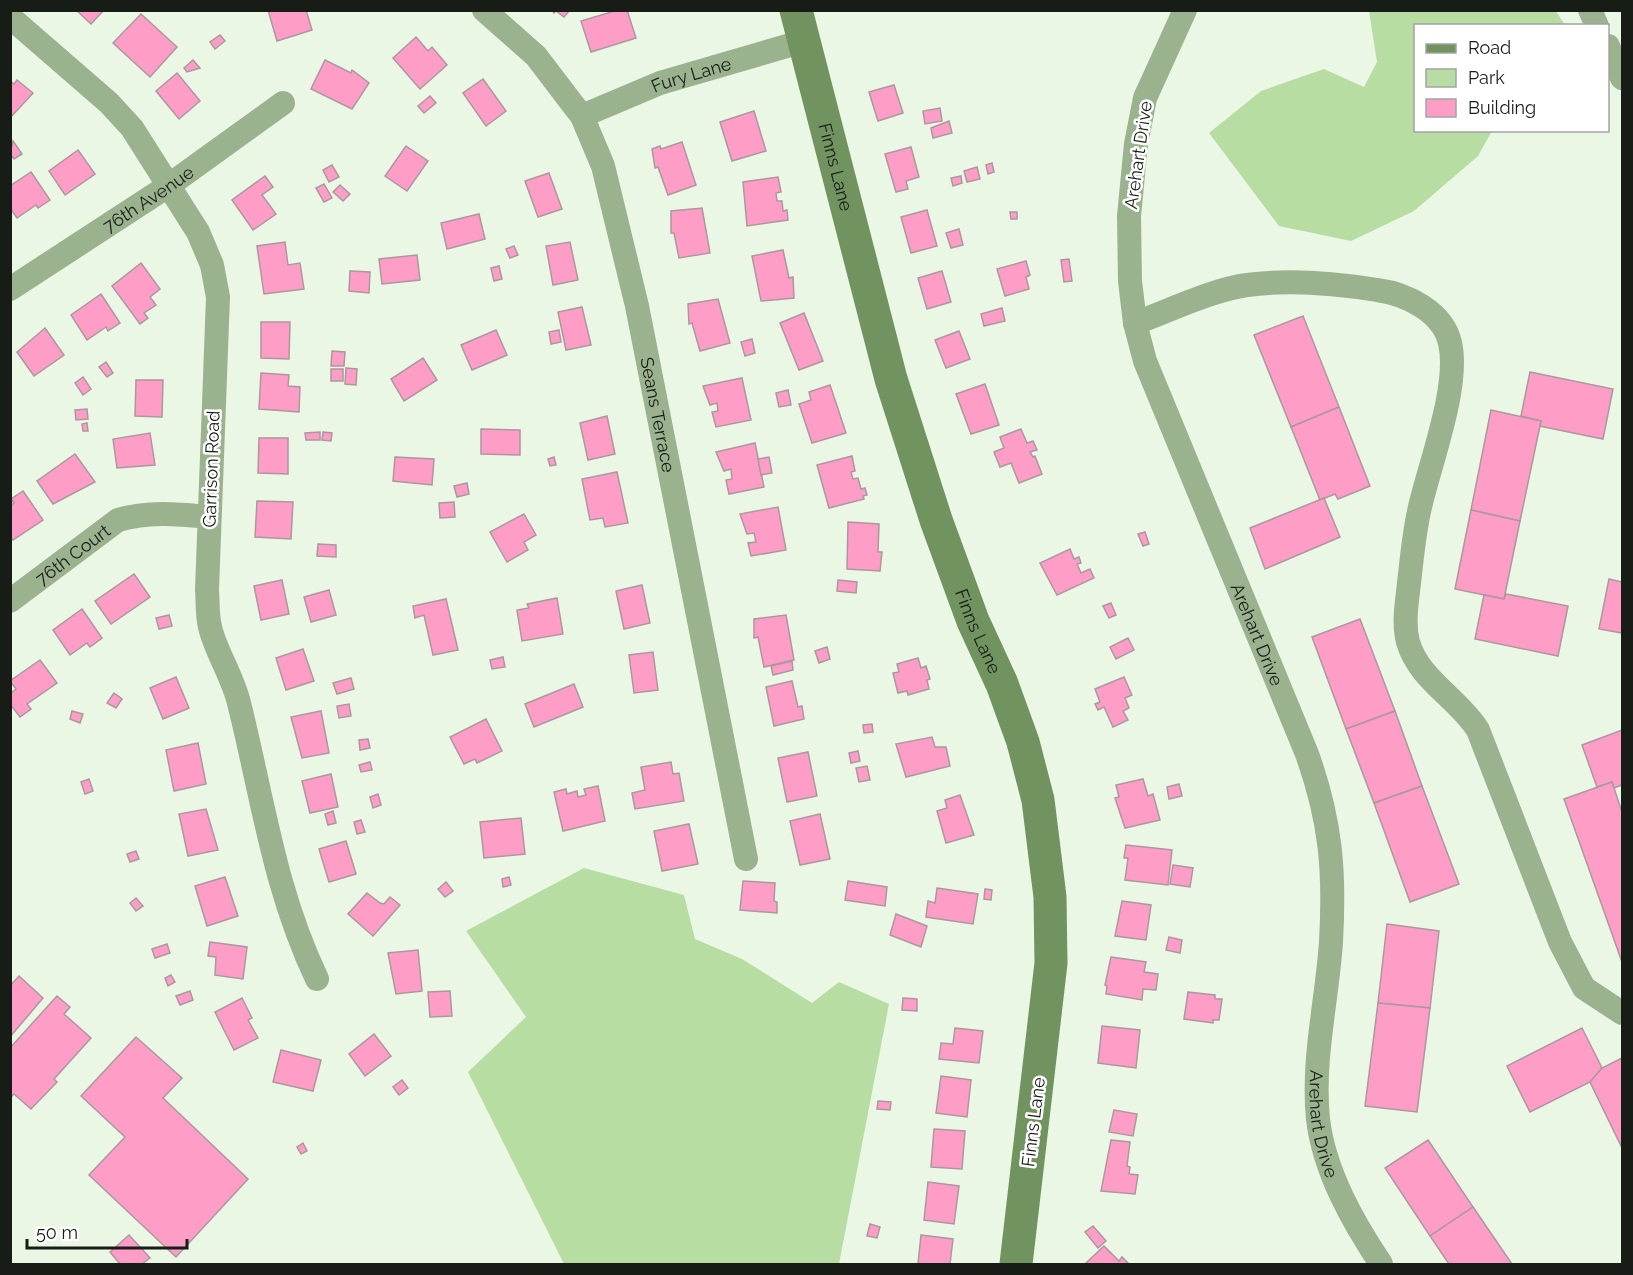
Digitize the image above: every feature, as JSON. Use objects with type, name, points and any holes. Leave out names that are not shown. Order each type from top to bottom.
[{"type":"street","name":"Seans Terrace","points":[[484,10],[536,56],[582,116],[603,166],[637,306],[746,859]]},
{"type":"street","name":"Arehart Drive","points":[[1185,10],[1145,98],[1136,144],[1130,216],[1130,281],[1135,323],[1145,361],[1307,754],[1324,805],[1332,847],[1333,877],[1331,943],[1316,1081],[1318,1121],[1338,1190],[1381,1264]]},
{"type":"street","points":[[1590,10],[1596,24]]},
{"type":"street","name":"Garrison Road","points":[[10,17],[109,103],[132,128],[198,232],[212,265],[218,297],[207,590],[210,627],[239,702],[267,837],[283,894],[300,944],[317,979]]},
{"type":"street","name":"Fury Lane","points":[[582,116],[627,94],[675,78],[800,26]]},
{"type":"street","name":"Finns Lane","points":[[800,26],[891,379],[936,520],[1020,733],[1038,800],[1050,897],[1051,963],[1016,1264]]},
{"type":"street","points":[[1609,48],[1623,78]]},
{"type":"street","name":"76th Avenue","points":[[10,289],[168,186],[283,104]]},
{"type":"street","points":[[1135,323],[1245,285],[1293,282],[1337,284],[1386,291],[1422,306],[1445,330],[1450,343],[1451,383],[1419,509],[1406,607],[1408,641],[1416,661],[1471,718],[1478,730],[1560,942],[1584,988],[1623,1013]]},
{"type":"street","name":"76th Court","points":[[10,601],[118,520],[139,514],[170,513],[209,517]]},
{"type":"green space","points":[[1369,11],[1556,11],[1564,24],[1414,24],[1414,132],[1491,132],[1478,156],[1414,211],[1351,241],[1279,226],[1209,133],[1261,91],[1324,69],[1364,87],[1377,62]]},
{"type":"green space","points":[[584,868],[684,895],[695,939],[742,959],[812,1003],[839,982],[889,1004],[839,1264],[564,1264],[468,1072],[526,1017],[466,931]]},
{"type":"building","points":[[76,10],[104,10],[91,24]]},
{"type":"building","points":[[268,10],[306,10],[312,30],[277,41]]},
{"type":"building","points":[[552,10],[570,10],[564,17]]},
{"type":"building","points":[[618,10],[627,10],[636,38],[591,52],[581,21]]},
{"type":"building","points":[[141,14],[177,47],[150,77],[113,43]]},
{"type":"building","points":[[220,35],[225,41],[215,49],[210,42]]},
{"type":"building","points":[[416,37],[428,51],[432,47],[447,65],[420,89],[393,58]]},
{"type":"building","points":[[193,60],[200,68],[187,72],[184,68]]},
{"type":"building","points":[[325,60],[351,73],[352,70],[369,83],[352,109],[311,89]]},
{"type":"building","points":[[177,73],[200,101],[179,119],[156,91]]},
{"type":"building","points":[[483,79],[506,111],[486,126],[463,93]]},
{"type":"building","points":[[17,80],[33,93],[11,117],[10,81],[14,84]]},
{"type":"building","points":[[894,85],[903,113],[878,121],[869,92]]},
{"type":"building","points":[[430,96],[436,103],[424,113],[418,106]]},
{"type":"building","points":[[940,108],[942,121],[925,124],[923,111]]},
{"type":"building","points":[[754,111],[766,151],[732,161],[720,122]]},
{"type":"building","points":[[949,121],[952,133],[933,138],[931,128]]},
{"type":"building","points":[[13,141],[22,154],[14,159],[10,154]]},
{"type":"building","points":[[682,142],[696,185],[668,195],[658,167],[655,168],[652,149],[660,146],[661,149]]},
{"type":"building","points":[[406,146],[428,161],[407,191],[385,176]]},
{"type":"building","points":[[911,147],[919,177],[906,181],[908,189],[896,192],[885,154]]},
{"type":"building","points":[[78,150],[95,174],[65,195],[49,171]]},
{"type":"building","points":[[992,163],[994,172],[988,174],[986,165]]},
{"type":"building","points":[[332,165],[339,177],[329,182],[323,170]]},
{"type":"building","points":[[977,167],[980,179],[967,182],[964,171]]},
{"type":"building","points":[[31,172],[50,200],[38,208],[36,205],[17,218],[10,208],[10,186]]},
{"type":"building","points":[[549,173],[562,209],[538,217],[525,181]]},
{"type":"building","points":[[265,176],[273,187],[262,195],[276,214],[253,230],[232,200]]},
{"type":"building","points":[[961,176],[962,183],[953,186],[951,178]]},
{"type":"building","points":[[778,177],[781,192],[776,193],[777,201],[782,201],[783,211],[787,210],[788,220],[747,226],[743,182]]},
{"type":"building","points":[[324,184],[332,198],[324,202],[316,188]]},
{"type":"building","points":[[340,185],[350,194],[343,201],[333,192]]},
{"type":"building","points":[[702,208],[710,253],[679,258],[674,233],[671,233],[671,211]]},
{"type":"building","points":[[927,210],[937,246],[911,253],[901,217]]},
{"type":"building","points":[[1010,212],[1017,212],[1017,219],[1011,219]]},
{"type":"building","points":[[479,214],[485,239],[447,249],[441,223]]},
{"type":"building","points":[[959,229],[963,245],[951,248],[946,233]]},
{"type":"building","points":[[285,242],[288,265],[300,263],[304,289],[264,294],[257,246]]},
{"type":"building","points":[[570,242],[578,280],[553,285],[546,246]]},
{"type":"building","points":[[514,246],[518,255],[510,258],[506,249]]},
{"type":"building","points":[[783,250],[789,278],[793,277],[794,298],[761,301],[752,256]]},
{"type":"building","points":[[417,255],[420,280],[382,284],[379,259]]},
{"type":"building","points":[[1069,259],[1072,281],[1064,282],[1061,260]]},
{"type":"building","points":[[1026,261],[1030,275],[1026,277],[1029,289],[1005,296],[997,269]]},
{"type":"building","points":[[141,263],[160,289],[150,297],[156,305],[144,313],[148,318],[140,324],[112,286]]},
{"type":"building","points":[[499,266],[502,279],[494,281],[491,268]]},
{"type":"building","points":[[350,271],[370,272],[369,293],[349,291]]},
{"type":"building","points":[[942,271],[951,302],[927,309],[918,278]]},
{"type":"building","points":[[101,294],[120,323],[108,331],[106,327],[87,340],[71,315]]},
{"type":"building","points":[[718,299],[730,343],[700,351],[692,323],[689,324],[688,304]]},
{"type":"building","points":[[582,307],[591,345],[566,350],[558,312]]},
{"type":"building","points":[[1002,308],[1005,321],[984,326],[981,314]]},
{"type":"building","points":[[804,313],[823,361],[799,370],[780,323]]},
{"type":"building","points":[[1303,316],[1339,407],[1291,427],[1254,335]]},
{"type":"building","points":[[261,322],[290,322],[289,359],[261,358]]},
{"type":"building","points":[[45,328],[64,355],[34,376],[17,352]]},
{"type":"building","points":[[496,330],[507,355],[472,370],[461,345]]},
{"type":"building","points":[[559,330],[561,342],[551,344],[549,332]]},
{"type":"building","points":[[959,331],[970,359],[946,368],[935,340]]},
{"type":"building","points":[[752,339],[755,353],[745,356],[741,342]]},
{"type":"building","points":[[332,351],[345,352],[344,366],[331,366]]},
{"type":"building","points":[[423,358],[437,380],[404,401],[391,379]]},
{"type":"building","points":[[106,362],[113,373],[107,377],[99,367]]},
{"type":"building","points":[[346,368],[357,369],[356,385],[345,384]]},
{"type":"building","points":[[331,369],[343,369],[343,381],[331,381]]},
{"type":"building","points":[[1530,372],[1613,389],[1603,439],[1539,426],[1541,421],[1521,416]]},
{"type":"building","points":[[261,373],[289,375],[288,386],[300,387],[299,412],[259,409]]},
{"type":"building","points":[[83,377],[91,389],[83,395],[75,383]]},
{"type":"building","points":[[742,378],[751,420],[716,427],[712,412],[718,411],[717,403],[710,405],[703,386]]},
{"type":"building","points":[[136,380],[163,380],[162,417],[135,416]]},
{"type":"building","points":[[985,384],[999,425],[971,434],[956,394]]},
{"type":"building","points":[[830,385],[846,433],[812,443],[799,404],[811,400],[809,392]]},
{"type":"building","points":[[788,390],[791,405],[779,407],[776,393]]},
{"type":"building","points":[[1339,407],[1370,486],[1338,499],[1335,494],[1320,500],[1291,427]]},
{"type":"building","points":[[87,409],[88,419],[76,420],[75,410]]},
{"type":"building","points":[[1491,410],[1541,421],[1520,521],[1471,510]]},
{"type":"building","points":[[607,416],[615,454],[588,460],[580,423]]},
{"type":"building","points":[[87,423],[88,431],[83,431],[82,424]]},
{"type":"building","points":[[481,429],[520,430],[520,455],[481,454]]},
{"type":"building","points":[[1021,429],[1027,443],[1033,441],[1037,450],[1030,452],[1033,457],[1035,456],[1042,474],[1019,483],[1011,463],[1000,467],[994,452],[1004,448],[1000,437]]},
{"type":"building","points":[[320,432],[320,440],[306,440],[305,433]]},
{"type":"building","points":[[323,432],[332,433],[331,441],[322,440]]},
{"type":"building","points":[[150,433],[155,465],[117,468],[113,439]]},
{"type":"building","points":[[259,438],[288,438],[288,474],[258,473]]},
{"type":"building","points":[[755,443],[764,487],[729,494],[726,480],[732,479],[731,469],[724,471],[716,452]]},
{"type":"building","points":[[75,454],[95,482],[53,504],[37,481]]},
{"type":"building","points":[[852,456],[855,471],[851,472],[853,479],[858,478],[861,489],[865,488],[867,495],[863,496],[864,499],[829,508],[817,465]]},
{"type":"building","points":[[395,457],[434,459],[432,485],[393,481]]},
{"type":"building","points":[[554,457],[556,465],[550,466],[548,459]]},
{"type":"building","points":[[769,457],[772,473],[761,475],[758,459]]},
{"type":"building","points":[[617,472],[628,523],[605,527],[603,518],[590,520],[582,479]]},
{"type":"building","points":[[467,483],[469,494],[457,497],[454,486]]},
{"type":"building","points":[[23,491],[43,520],[13,540],[10,537],[10,506],[14,503],[11,499]]},
{"type":"building","points":[[1324,498],[1340,537],[1265,569],[1250,528]]},
{"type":"building","points":[[257,501],[293,502],[291,539],[255,537]]},
{"type":"building","points":[[454,502],[455,517],[440,518],[439,503]]},
{"type":"building","points":[[778,507],[786,550],[751,556],[748,543],[756,542],[754,533],[747,534],[740,514]]},
{"type":"building","points":[[1471,510],[1520,521],[1504,599],[1455,589]]},
{"type":"building","points":[[524,514],[536,535],[524,542],[528,550],[507,562],[490,532]]},
{"type":"building","points":[[848,522],[879,524],[878,552],[882,552],[880,571],[847,569]]},
{"type":"building","points":[[1145,532],[1149,544],[1143,546],[1138,534]]},
{"type":"building","points":[[318,544],[336,545],[336,557],[317,556]]},
{"type":"building","points":[[1070,549],[1074,559],[1079,557],[1081,563],[1077,564],[1081,573],[1090,569],[1094,578],[1057,595],[1040,563]]},
{"type":"building","points":[[134,574],[150,597],[111,624],[95,601]]},
{"type":"building","points":[[1609,579],[1622,582],[1622,633],[1599,629]]},
{"type":"building","points":[[282,580],[289,614],[261,620],[254,586]]},
{"type":"building","points":[[838,580],[857,582],[856,593],[837,591]]},
{"type":"building","points":[[642,585],[650,623],[624,629],[616,591]]},
{"type":"building","points":[[329,590],[336,615],[311,622],[304,597]]},
{"type":"building","points":[[1506,594],[1568,606],[1558,656],[1475,639],[1484,595],[1504,599]]},
{"type":"building","points":[[557,598],[563,634],[522,641],[517,610],[529,608],[527,604]]},
{"type":"building","points":[[446,599],[458,650],[433,655],[424,615],[415,618],[413,606]]},
{"type":"building","points":[[1111,603],[1116,615],[1109,618],[1103,606]]},
{"type":"building","points":[[82,609],[102,638],[90,647],[87,643],[70,655],[53,630]]},
{"type":"building","points":[[169,615],[172,626],[159,629],[156,618]]},
{"type":"building","points":[[786,615],[794,660],[764,667],[758,637],[754,638],[754,619]]},
{"type":"building","points":[[1360,619],[1395,711],[1346,729],[1312,637]]},
{"type":"building","points":[[1128,638],[1134,650],[1116,659],[1110,647]]},
{"type":"building","points":[[827,647],[830,659],[819,663],[815,651]]},
{"type":"building","points":[[303,649],[314,681],[286,690],[276,658]]},
{"type":"building","points":[[653,652],[658,690],[634,693],[629,655]]},
{"type":"building","points":[[503,657],[505,667],[492,669],[490,660]]},
{"type":"building","points":[[918,658],[921,668],[926,666],[930,679],[927,680],[929,689],[908,695],[907,691],[898,693],[893,673],[899,672],[897,664]]},
{"type":"building","points":[[40,660],[57,683],[27,704],[31,709],[20,717],[10,704],[10,694],[16,689],[10,681]]},
{"type":"building","points":[[792,661],[793,670],[773,675],[771,666]]},
{"type":"building","points":[[176,677],[189,708],[163,719],[150,688]]},
{"type":"building","points":[[1124,677],[1132,695],[1125,698],[1129,708],[1123,711],[1128,720],[1113,727],[1104,707],[1098,710],[1095,704],[1100,702],[1095,689]]},
{"type":"building","points":[[351,678],[354,689],[337,694],[333,683]]},
{"type":"building","points":[[792,681],[798,707],[802,706],[804,719],[774,726],[766,687]]},
{"type":"building","points":[[574,684],[583,707],[534,727],[525,704]]},
{"type":"building","points":[[114,693],[122,699],[116,708],[107,703]]},
{"type":"building","points":[[349,704],[351,716],[339,718],[337,706]]},
{"type":"building","points":[[72,711],[83,714],[80,723],[70,719]]},
{"type":"building","points":[[321,711],[329,753],[302,758],[291,717]]},
{"type":"building","points":[[1395,711],[1422,786],[1374,803],[1346,729]]},
{"type":"building","points":[[486,719],[502,751],[477,763],[475,759],[464,764],[450,737]]},
{"type":"building","points":[[872,724],[873,732],[864,733],[863,725]]},
{"type":"building","points":[[1622,730],[1622,785],[1614,788],[1612,782],[1597,787],[1582,745]]},
{"type":"building","points":[[932,737],[935,747],[946,747],[950,766],[906,777],[896,744]]},
{"type":"building","points":[[368,739],[370,748],[360,750],[359,740]]},
{"type":"building","points":[[198,743],[206,784],[174,791],[166,750]]},
{"type":"building","points":[[858,751],[860,761],[851,763],[849,753]]},
{"type":"building","points":[[808,752],[817,796],[787,802],[778,758]]},
{"type":"building","points":[[370,762],[372,770],[361,772],[359,765]]},
{"type":"building","points":[[671,762],[673,774],[679,773],[684,801],[635,809],[632,793],[645,790],[641,767]]},
{"type":"building","points":[[867,766],[870,780],[859,782],[856,768]]},
{"type":"building","points":[[331,774],[338,807],[310,813],[302,781]]},
{"type":"building","points":[[89,779],[93,791],[85,794],[81,782]]},
{"type":"building","points":[[1143,779],[1148,796],[1153,794],[1160,820],[1125,828],[1115,798],[1119,797],[1116,785]]},
{"type":"building","points":[[1612,782],[1622,812],[1622,962],[1564,799]]},
{"type":"building","points":[[1179,784],[1182,796],[1169,799],[1167,787]]},
{"type":"building","points":[[598,786],[605,821],[563,831],[554,792],[566,789],[567,794],[577,791],[578,797],[586,795],[584,789]]},
{"type":"building","points":[[1422,786],[1459,884],[1410,902],[1374,803]]},
{"type":"building","points":[[378,794],[381,805],[373,808],[370,797]]},
{"type":"building","points":[[960,795],[974,835],[946,843],[937,811],[947,808],[945,800]]},
{"type":"building","points":[[206,809],[218,850],[188,856],[179,814]]},
{"type":"building","points":[[333,811],[336,823],[328,825],[325,814]]},
{"type":"building","points":[[820,814],[830,859],[800,865],[790,821]]},
{"type":"building","points":[[521,818],[525,854],[484,858],[480,822]]},
{"type":"building","points":[[361,820],[365,832],[357,834],[354,822]]},
{"type":"building","points":[[689,824],[698,864],[662,871],[654,831]]},
{"type":"building","points":[[346,841],[356,874],[329,882],[319,849]]},
{"type":"building","points":[[1126,845],[1172,850],[1168,885],[1125,880],[1128,858],[1124,858]]},
{"type":"building","points":[[136,851],[139,859],[130,862],[127,854]]},
{"type":"building","points":[[1173,865],[1193,868],[1190,887],[1170,884]]},
{"type":"building","points":[[225,877],[238,916],[207,926],[195,886]]},
{"type":"building","points":[[509,877],[511,885],[503,887],[502,879]]},
{"type":"building","points":[[743,881],[775,883],[774,901],[777,902],[777,913],[740,910]]},
{"type":"building","points":[[848,881],[887,887],[885,906],[845,900]]},
{"type":"building","points":[[446,882],[453,891],[445,897],[438,889]]},
{"type":"building","points":[[937,888],[978,894],[973,924],[926,917],[928,901],[935,903]]},
{"type":"building","points":[[985,889],[992,890],[991,900],[984,899]]},
{"type":"building","points":[[367,893],[380,903],[384,904],[390,897],[400,905],[373,936],[348,914]]},
{"type":"building","points":[[136,898],[143,906],[136,911],[130,903]]},
{"type":"building","points":[[1122,901],[1151,905],[1146,940],[1115,936]]},
{"type":"building","points":[[896,914],[927,926],[921,947],[890,935]]},
{"type":"building","points":[[1387,924],[1439,931],[1430,1008],[1378,1003]]},
{"type":"building","points":[[1169,937],[1182,940],[1180,953],[1166,950]]},
{"type":"building","points":[[210,942],[247,947],[243,979],[215,975],[216,957],[208,956]]},
{"type":"building","points":[[167,944],[170,953],[155,958],[152,949]]},
{"type":"building","points":[[418,950],[422,991],[396,994],[388,953]]},
{"type":"building","points":[[1111,957],[1146,962],[1144,972],[1158,974],[1156,990],[1143,989],[1142,1000],[1106,994],[1107,986],[1105,985]]},
{"type":"building","points":[[171,975],[175,982],[168,986],[165,978]]},
{"type":"building","points":[[19,976],[43,998],[10,1037],[10,986]]},
{"type":"building","points":[[190,991],[193,1000],[180,1005],[176,996]]},
{"type":"building","points":[[450,991],[452,1016],[430,1017],[428,992]]},
{"type":"building","points":[[1188,992],[1215,995],[1215,999],[1222,999],[1219,1020],[1213,1020],[1213,1023],[1184,1019]]},
{"type":"building","points":[[57,996],[70,1007],[64,1014],[91,1038],[54,1079],[57,1082],[31,1109],[14,1094],[10,1098],[10,1048]]},
{"type":"building","points":[[242,998],[252,1018],[248,1020],[258,1038],[234,1050],[215,1012]]},
{"type":"building","points":[[903,998],[917,999],[917,1011],[902,1010]]},
{"type":"building","points":[[1378,1003],[1430,1008],[1417,1112],[1365,1106]]},
{"type":"building","points":[[1102,1026],[1140,1030],[1136,1068],[1098,1063]]},
{"type":"building","points":[[955,1028],[983,1031],[979,1063],[939,1059],[941,1043],[953,1044]]},
{"type":"building","points":[[1582,1028],[1602,1068],[1590,1082],[1530,1112],[1507,1066]]},
{"type":"building","points":[[374,1034],[391,1056],[365,1076],[349,1054]]},
{"type":"building","points":[[136,1037],[182,1078],[163,1098],[248,1179],[176,1257],[89,1175],[125,1137],[81,1096]]},
{"type":"building","points":[[281,1050],[321,1060],[313,1091],[273,1082]]},
{"type":"building","points":[[1622,1058],[1622,1148],[1590,1082],[1602,1068]]},
{"type":"building","points":[[941,1076],[971,1080],[967,1117],[936,1113]]},
{"type":"building","points":[[402,1080],[408,1088],[399,1095],[393,1087]]},
{"type":"building","points":[[878,1101],[891,1102],[890,1110],[877,1109]]},
{"type":"building","points":[[1114,1110],[1137,1114],[1133,1136],[1109,1132]]},
{"type":"building","points":[[934,1129],[965,1131],[962,1169],[931,1167]]},
{"type":"building","points":[[1111,1140],[1130,1142],[1127,1166],[1130,1167],[1129,1174],[1138,1175],[1135,1194],[1101,1191]]},
{"type":"building","points":[[1428,1140],[1473,1207],[1430,1236],[1385,1168]]},
{"type":"building","points":[[303,1143],[307,1151],[301,1154],[297,1147]]},
{"type":"building","points":[[928,1182],[959,1186],[954,1224],[924,1220]]},
{"type":"building","points":[[1473,1207],[1512,1264],[1449,1264],[1430,1236]]},
{"type":"building","points":[[870,1224],[880,1227],[877,1238],[867,1236]]},
{"type":"building","points":[[1093,1226],[1106,1241],[1098,1248],[1085,1232]]},
{"type":"building","points":[[129,1235],[150,1258],[142,1264],[120,1264],[110,1252]]},
{"type":"building","points":[[921,1235],[953,1239],[950,1264],[918,1264]]},
{"type":"building","points":[[1104,1246],[1119,1261],[1122,1257],[1129,1264],[1085,1264]]}]
